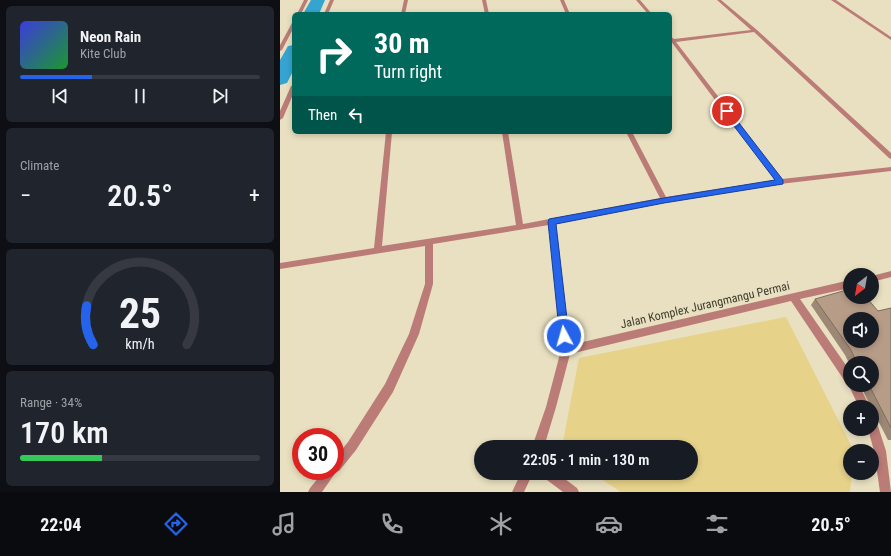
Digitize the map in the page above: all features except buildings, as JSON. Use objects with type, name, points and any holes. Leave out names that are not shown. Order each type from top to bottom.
[{"type":"street","points":[[300,12],[306,0]]},
{"type":"street","points":[[327,12],[332,0]]},
{"type":"street","points":[[403,12],[406,0]]},
{"type":"street","points":[[484,0],[487,12]]},
{"type":"street","points":[[562,0],[567,12]]},
{"type":"street","points":[[638,0],[648,12]]},
{"type":"street","points":[[719,0],[755,31],[891,157]]},
{"type":"street","points":[[833,0],[891,39]]},
{"type":"street","points":[[280,50],[292,27]]},
{"type":"street","points":[[672,39],[755,31]]},
{"type":"street","points":[[672,39],[780,182]]},
{"type":"street","points":[[280,118],[292,91]]},
{"type":"street","points":[[378,250],[389,134]]},
{"type":"street","points":[[505,134],[520,227]]},
{"type":"street","points":[[630,134],[664,200]]},
{"type":"street","points":[[280,266],[552,222],[664,200],[780,182],[891,169]]},
{"type":"street","points":[[540,440],[551,407],[566,350],[552,222]]},
{"type":"street","points":[[344,456],[352,446],[389,388],[414,334],[429,284],[429,242]]},
{"type":"street","points":[[879,277],[891,274]]},
{"type":"street","name":"Jalan Komplex Jurangmangu Permai","points":[[566,350],[843,286]]},
{"type":"street","points":[[793,297],[843,370]]},
{"type":"street","points":[[876,436],[880,451],[886,492]]},
{"type":"street","points":[[314,492],[324,480]]},
{"type":"street","points":[[518,492],[524,480]]},
{"type":"street","points":[[557,480],[573,492]]},
{"type":"shaded area","points":[[786,317],[843,429],[843,436],[846,436],[850,444],[843,444],[843,480],[851,480],[850,492],[621,492],[603,480],[698,480],[698,440],[563,440],[579,358]]},
{"type":"waterway","points":[[312,12],[318,0]]},
{"type":"waterway","points":[[280,79],[292,54]]},
{"type":"route","points":[[564,336],[552,222],[664,200],[780,182],[727,111]]}]
